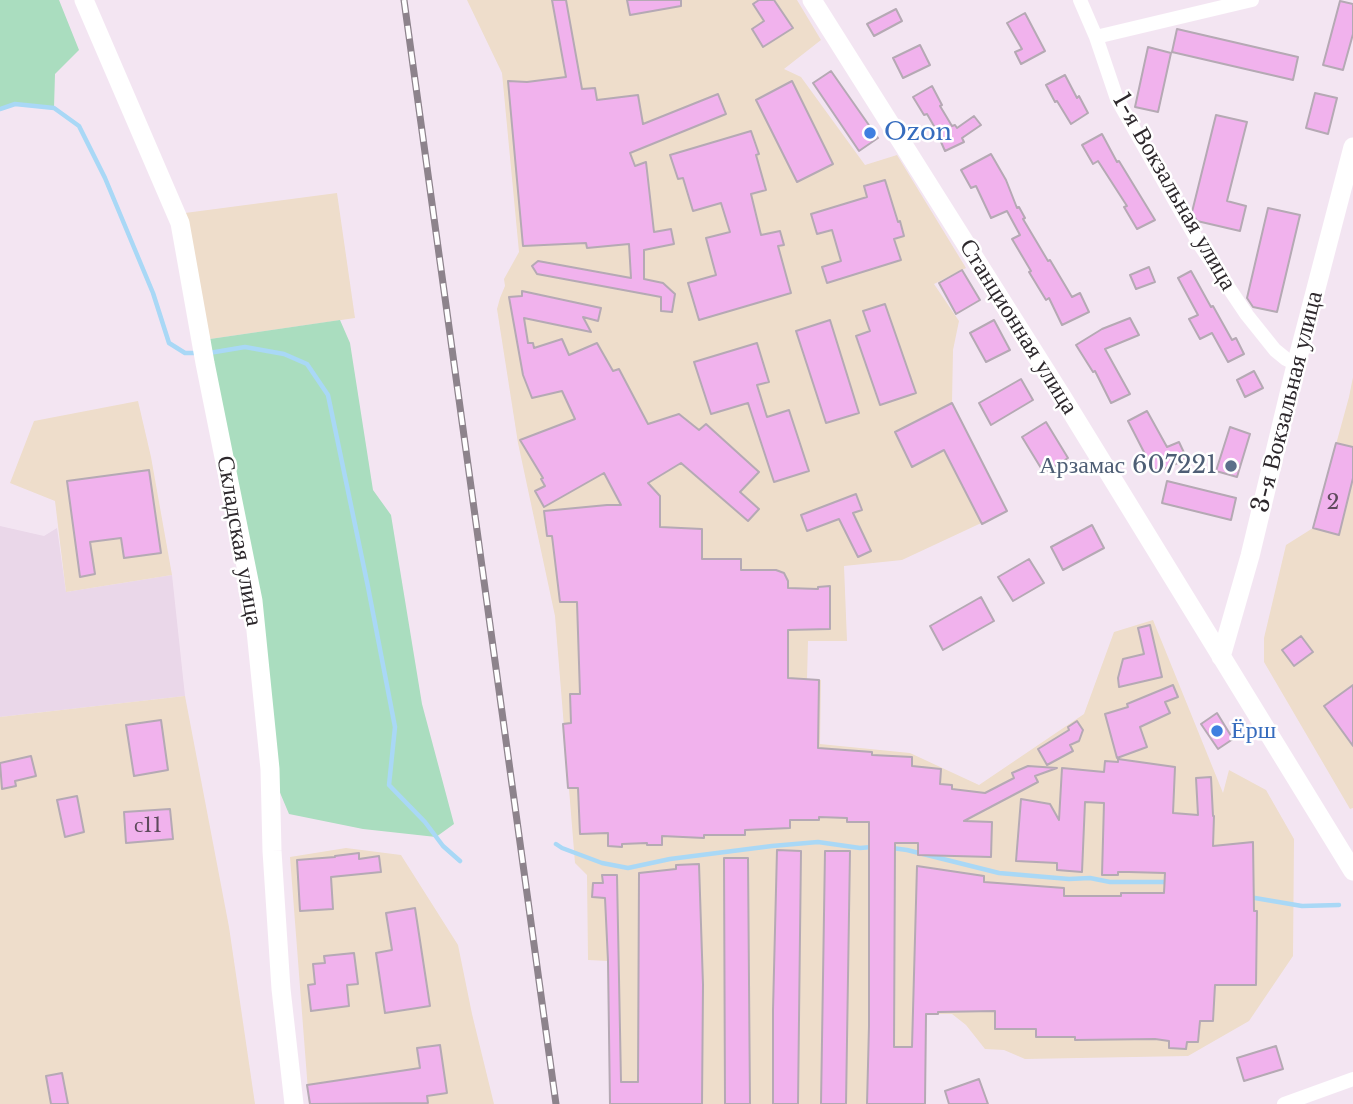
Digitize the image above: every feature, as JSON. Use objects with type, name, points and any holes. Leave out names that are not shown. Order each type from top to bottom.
[{"type":"street","name":"Складская улица","points":[[84,0],[180,223],[253,601],[271,769],[271,851],[281,989],[294,1104]]},
{"type":"street","name":"Станционная улица","points":[[812,0],[1061,395],[1353,871]]},
{"type":"street","name":"1-я Вокзальная улица","points":[[1080,0],[1096,37],[1116,99],[1200,245],[1247,315],[1275,350],[1297,364]]},
{"type":"street","points":[[1096,37],[1252,0]]},
{"type":"street","name":"3-я Вокзальная улица","points":[[1221,657],[1250,556],[1297,364],[1345,210],[1353,147]]},
{"type":"street","points":[[1284,1104],[1353,1079]]},
{"type":"shaded area","points":[[467,0],[797,0],[821,40],[784,69],[801,77],[865,165],[897,155],[966,268],[934,284],[959,321],[953,350],[952,403],[1007,511],[902,560],[844,566],[847,641],[808,641],[807,679],[821,680],[820,744],[910,753],[979,785],[1084,714],[1114,632],[1153,620],[1223,793],[1229,770],[1266,790],[1294,839],[1293,956],[1249,1021],[1188,1056],[1025,1059],[1004,1050],[985,1049],[966,1025],[952,1014],[926,1014],[926,1104],[610,1104],[608,961],[588,960],[587,875],[575,863],[555,616],[518,443],[497,309],[505,286],[504,279],[519,252],[502,73]]},
{"type":"shaded area","points":[[337,193],[355,318],[210,339],[185,213]]},
{"type":"shaded area","points":[[1353,377],[1353,808],[1350,809],[1264,662],[1264,638],[1286,545],[1313,528]]},
{"type":"shaded area","points":[[138,401],[172,575],[66,592],[55,501],[10,483],[34,421]]},
{"type":"shaded area","points":[[0,526],[44,536],[57,528],[66,592],[172,575],[185,696],[0,717]]},
{"type":"shaded area","points":[[185,696],[229,927],[255,1104],[0,1104],[0,717]]},
{"type":"shaded area","points":[[346,848],[401,855],[458,945],[494,1104],[309,1104],[290,857]]},
{"type":"green space","points":[[0,0],[59,0],[79,50],[55,74],[54,108],[15,104],[0,109]]},
{"type":"green space","points":[[340,320],[350,343],[373,490],[391,515],[422,704],[454,824],[436,837],[363,829],[289,814],[270,769],[210,339]]},
{"type":"building","points":[[552,0],[566,0],[582,89],[595,88],[597,100],[638,95],[643,124],[718,94],[726,114],[630,153],[635,166],[646,162],[654,232],[671,229],[674,244],[644,250],[644,279],[663,283],[675,294],[672,312],[661,311],[661,297],[537,274],[532,266],[538,261],[631,278],[629,244],[587,248],[586,243],[523,246],[508,81],[527,82],[566,77]]},
{"type":"building","points":[[627,0],[681,0],[681,6],[630,15]]},
{"type":"building","points":[[759,0],[774,0],[793,28],[763,47],[752,29],[764,21],[753,4]]},
{"type":"building","points":[[1340,1],[1353,4],[1353,34],[1343,70],[1323,65]]},
{"type":"building","points":[[896,9],[902,21],[874,36],[867,24]]},
{"type":"building","points":[[1025,13],[1045,51],[1021,64],[1015,52],[1022,49],[1007,23]]},
{"type":"building","points":[[1177,29],[1298,57],[1293,80],[1172,52]]},
{"type":"building","points":[[920,45],[930,65],[903,78],[893,58]]},
{"type":"building","points":[[1148,47],[1171,53],[1158,112],[1135,107]]},
{"type":"building","points":[[831,71],[878,138],[859,151],[813,83]]},
{"type":"building","points":[[1065,75],[1088,113],[1071,124],[1046,85]]},
{"type":"building","points":[[792,81],[833,164],[797,182],[756,100]]},
{"type":"building","points":[[932,86],[952,126],[957,128],[974,116],[981,125],[962,138],[964,142],[945,151],[927,114],[924,115],[913,97]]},
{"type":"building","points":[[1315,93],[1337,98],[1328,134],[1306,128]]},
{"type":"building","points":[[1216,115],[1247,122],[1227,201],[1246,206],[1240,231],[1197,221],[1192,212]]},
{"type":"building","points":[[751,131],[766,190],[751,194],[761,235],[780,231],[784,245],[778,246],[791,293],[699,320],[688,283],[716,275],[706,238],[730,232],[721,203],[693,211],[683,178],[678,179],[670,155]]},
{"type":"building","points":[[1102,134],[1155,220],[1137,229],[1124,207],[1127,206],[1098,161],[1093,164],[1082,145]]},
{"type":"building","points":[[991,154],[1006,180],[1017,208],[1019,207],[1025,218],[1023,219],[1048,261],[1050,260],[1072,297],[1080,293],[1089,312],[1062,325],[1049,298],[1046,300],[1012,239],[1020,235],[1007,211],[991,218],[976,186],[971,188],[961,170]]},
{"type":"building","points":[[885,180],[904,236],[894,239],[901,260],[827,283],[822,267],[841,261],[832,230],[817,234],[811,214],[867,197],[864,186]]},
{"type":"building","points":[[1268,208],[1300,215],[1277,312],[1253,307],[1247,298]]},
{"type":"building","points":[[1149,267],[1155,282],[1136,289],[1130,275]]},
{"type":"building","points":[[962,270],[980,300],[956,314],[939,283]]},
{"type":"building","points":[[1191,271],[1232,340],[1236,338],[1244,354],[1228,362],[1212,333],[1200,339],[1189,319],[1198,315],[1178,278]]},
{"type":"building","points":[[522,291],[601,308],[598,321],[583,317],[591,332],[524,318],[528,343],[533,343],[534,348],[562,339],[569,355],[597,343],[613,371],[619,369],[648,424],[679,414],[699,430],[706,424],[759,472],[740,492],[759,509],[748,521],[681,463],[648,483],[660,496],[660,527],[702,529],[702,559],[741,559],[741,570],[776,570],[784,573],[788,588],[818,589],[830,586],[830,629],[788,630],[788,678],[819,680],[818,748],[912,757],[912,766],[941,769],[940,784],[952,785],[952,789],[985,793],[1014,778],[1012,773],[1028,766],[1057,768],[1035,776],[1038,782],[964,821],[992,822],[991,857],[918,855],[918,843],[895,843],[894,1047],[912,1047],[917,866],[984,876],[984,882],[1064,888],[1064,896],[1164,893],[1165,873],[1118,872],[1118,875],[1102,875],[1104,803],[1085,802],[1082,872],[1057,870],[1057,863],[1016,861],[1021,799],[1050,804],[1059,820],[1062,768],[1104,772],[1105,761],[1118,762],[1118,759],[1175,767],[1173,813],[1198,815],[1196,778],[1211,777],[1213,846],[1253,842],[1254,911],[1257,911],[1256,985],[1215,985],[1213,1021],[1200,1021],[1198,1042],[1187,1042],[1186,1049],[1169,1048],[1169,1041],[1155,1039],[1075,1040],[1075,1037],[1036,1037],[1036,1029],[995,1029],[995,1011],[926,1014],[925,1104],[867,1104],[869,822],[847,822],[847,818],[819,817],[819,820],[790,820],[790,828],[745,830],[745,835],[704,835],[704,838],[662,836],[662,845],[622,844],[622,847],[608,846],[608,833],[580,834],[578,788],[568,788],[563,724],[571,723],[570,694],[580,694],[577,602],[560,602],[552,536],[547,536],[544,511],[621,505],[604,473],[544,507],[535,491],[545,486],[541,479],[543,478],[520,440],[575,419],[562,391],[532,398],[523,375],[509,297],[522,296]]},
{"type":"building","points":[[885,304],[916,393],[880,405],[856,336],[870,331],[863,311]]},
{"type":"building","points":[[1130,318],[1139,335],[1105,349],[1130,394],[1111,403],[1095,371],[1093,372],[1076,345],[1102,329]]},
{"type":"building","points":[[830,320],[859,413],[826,423],[796,331]]},
{"type":"building","points":[[994,320],[1010,350],[986,362],[970,333]]},
{"type":"building","points":[[757,343],[769,382],[757,385],[767,417],[789,410],[809,471],[774,482],[748,403],[711,414],[694,362]]},
{"type":"building","points":[[1254,371],[1263,388],[1245,397],[1237,380]]},
{"type":"building","points":[[1021,379],[1033,400],[991,425],[979,403]]},
{"type":"building","points":[[952,403],[1007,511],[982,524],[944,450],[912,467],[895,432]]},
{"type":"building","points":[[1147,411],[1167,447],[1179,442],[1187,459],[1157,472],[1128,421]]},
{"type":"building","points":[[1046,422],[1068,458],[1044,473],[1022,437]]},
{"type":"building","points":[[1230,427],[1250,434],[1237,477],[1216,471]]},
{"type":"building","points":[[1336,443],[1353,447],[1353,478],[1339,535],[1313,528]]},
{"type":"building","points":[[149,470],[161,553],[124,558],[121,538],[90,542],[95,574],[80,577],[67,481]]},
{"type":"building","points":[[1167,481],[1236,498],[1231,520],[1162,503]]},
{"type":"building","points":[[856,494],[862,510],[853,513],[871,551],[858,557],[839,519],[807,531],[801,515]]},
{"type":"building","points":[[1092,525],[1104,548],[1063,570],[1051,547]]},
{"type":"building","points":[[1029,559],[1044,583],[1013,601],[998,577]]},
{"type":"building","points":[[981,597],[994,621],[943,650],[930,626]]},
{"type":"building","points":[[1150,625],[1162,677],[1119,687],[1118,678],[1123,659],[1144,654],[1138,628]]},
{"type":"building","points":[[1301,636],[1313,652],[1294,666],[1282,650]]},
{"type":"building","points":[[1173,685],[1178,697],[1165,702],[1170,713],[1140,727],[1147,747],[1117,758],[1105,714],[1128,707],[1127,704]]},
{"type":"building","points":[[1353,685],[1353,746],[1324,706]]},
{"type":"building","name":"Ёрш","points":[[1217,713],[1233,739],[1218,749],[1201,724]]},
{"type":"building","points":[[161,720],[168,770],[134,776],[126,725]]},
{"type":"building","points":[[1077,721],[1083,730],[1079,741],[1070,745],[1073,751],[1047,765],[1038,749],[1069,730],[1068,727]]},
{"type":"building","points":[[31,756],[36,776],[15,781],[16,786],[2,789],[0,763]]},
{"type":"building","points":[[77,796],[84,832],[65,837],[57,800]]},
{"type":"building","points":[[170,809],[173,839],[126,843],[124,812]]},
{"type":"building","points":[[777,850],[801,851],[798,1104],[773,1104]]},
{"type":"building","points":[[825,851],[850,851],[846,1104],[821,1104]]},
{"type":"building","points":[[359,853],[359,859],[379,856],[381,872],[331,877],[333,909],[300,911],[297,860]]},
{"type":"building","points":[[724,858],[748,858],[750,1104],[725,1104]]},
{"type":"building","points":[[699,864],[703,985],[702,1104],[610,1104],[605,898],[592,897],[593,883],[603,883],[602,875],[617,875],[621,1082],[638,1082],[639,873],[676,869],[676,865]]},
{"type":"building","points":[[415,908],[430,1006],[385,1013],[376,953],[392,950],[386,913]]},
{"type":"building","points":[[354,953],[358,984],[347,985],[349,1006],[311,1011],[308,985],[315,984],[313,964],[325,963],[324,956]]},
{"type":"building","points":[[440,1045],[447,1093],[427,1096],[428,1103],[310,1104],[307,1085],[420,1068],[417,1048]]},
{"type":"building","points":[[1276,1046],[1283,1069],[1244,1081],[1237,1058]]},
{"type":"building","points":[[62,1073],[68,1104],[51,1104],[46,1076]]},
{"type":"building","points":[[979,1079],[988,1104],[949,1104],[945,1091]]},
{"type":"waterway","points":[[0,109],[15,104],[54,108],[79,126],[105,178],[153,293],[169,343],[185,353],[197,353]]},
{"type":"waterway","points":[[209,353],[245,347],[284,354],[307,364],[328,395],[395,727],[389,785],[425,822],[443,846],[460,861]]},
{"type":"waterway","points":[[556,844],[602,863],[628,868],[670,859],[818,842],[860,848],[872,847]]},
{"type":"waterway","points":[[892,848],[999,873],[1069,879],[1090,878],[1110,882],[1170,882]]},
{"type":"waterway","points":[[1249,897],[1302,906],[1339,905]]},
{"type":"railway","points":[[404,0],[556,1104]]},
{"type":"place","name":"Ozon","points":[[870,133]]},
{"type":"place","name":"Арзамас 607221","points":[[1231,466]]},
{"type":"place","name":"Ёрш","points":[[1217,731]]}]
